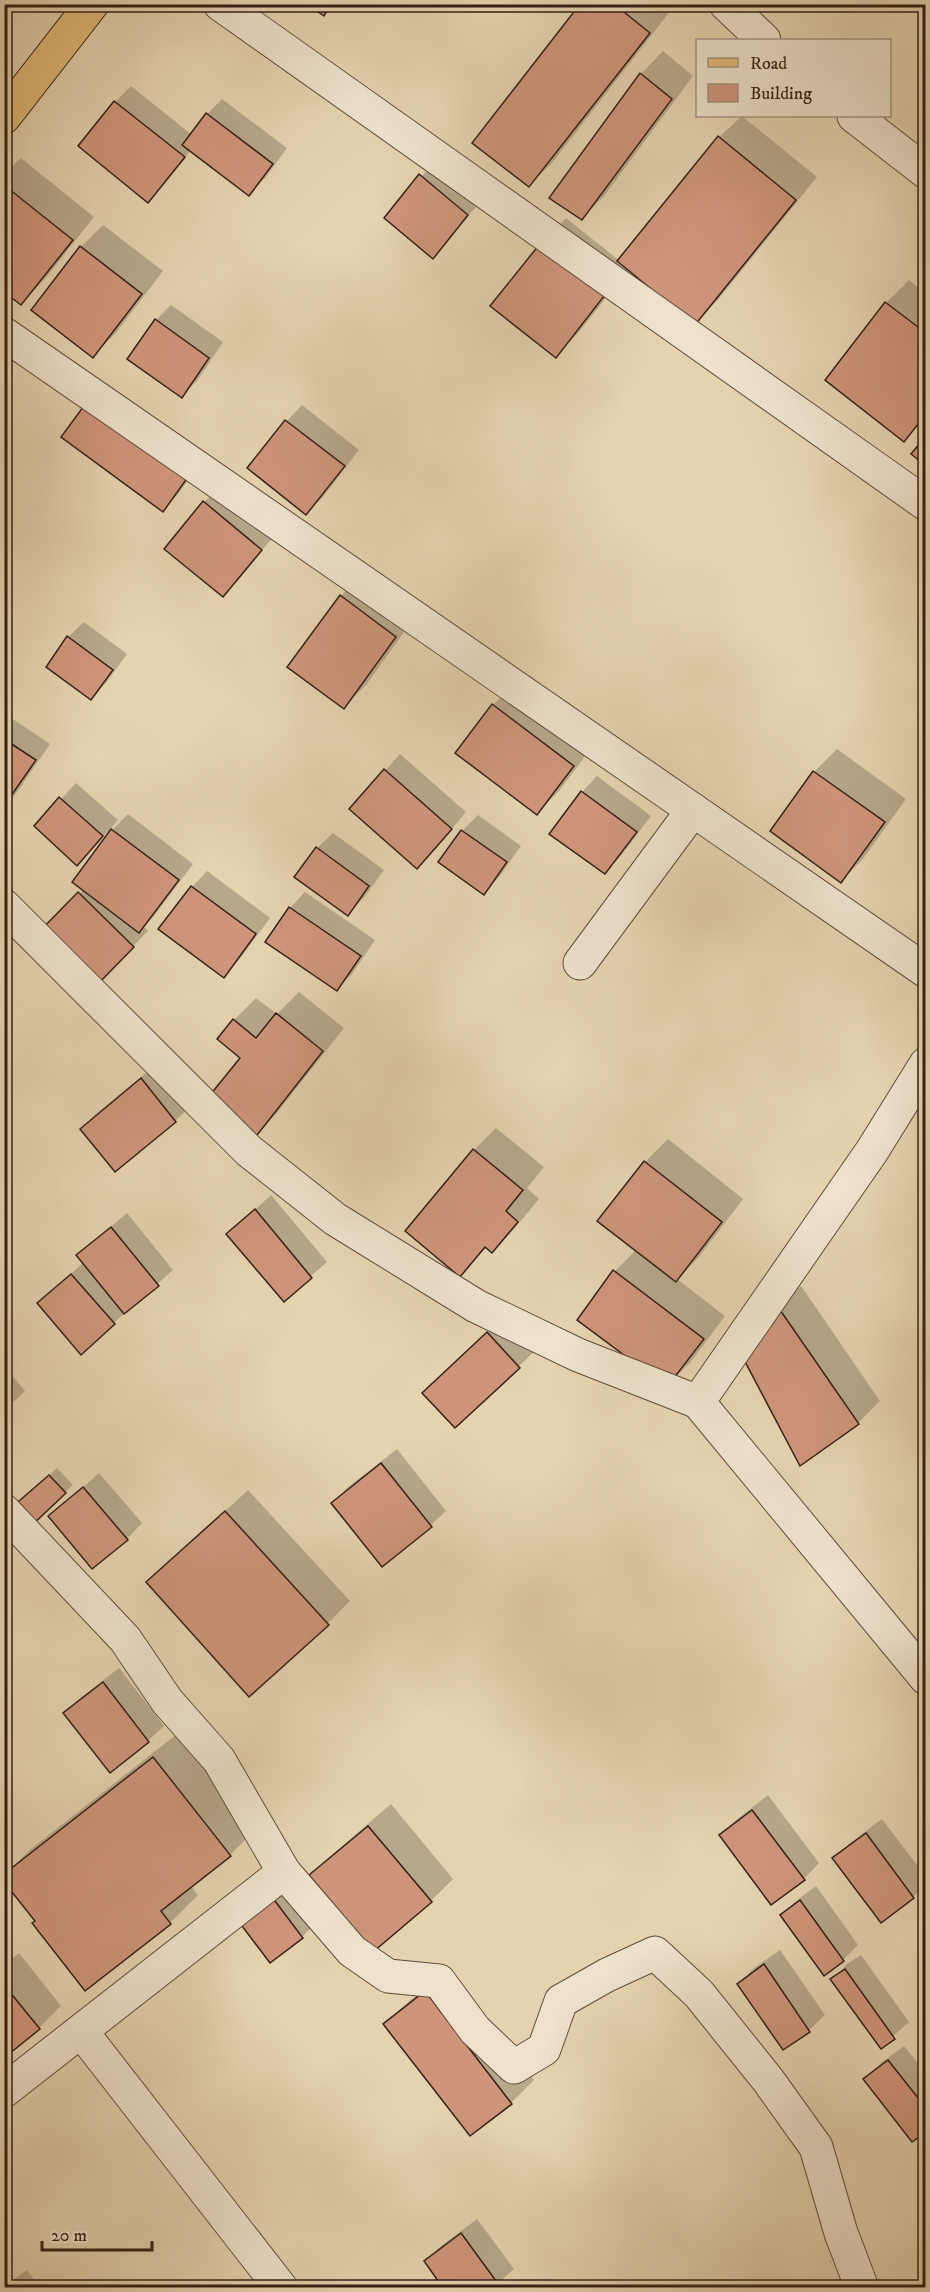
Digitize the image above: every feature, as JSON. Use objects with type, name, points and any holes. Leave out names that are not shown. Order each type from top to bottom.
[{"type":"main road","points":[[4,117],[92,4]]},
{"type":"street","points":[[220,4],[926,504]]},
{"type":"street","points":[[726,4],[763,39]]},
{"type":"street","points":[[855,117],[926,172]]},
{"type":"street","points":[[4,334],[926,971]]},
{"type":"street","points":[[580,963],[693,810]]},
{"type":"street","points":[[4,906],[249,1151],[335,1219],[476,1306],[578,1355],[698,1402],[926,1678]]},
{"type":"street","points":[[698,1402],[872,1150],[926,1064]]},
{"type":"street","points":[[4,1511],[125,1639],[167,1701],[219,1760],[284,1872],[351,1951],[388,1976],[439,1981],[476,2030],[514,2067],[544,2049],[561,2001],[607,1975],[655,1953],[699,1994],[768,2080],[816,2147],[841,2232],[862,2288]]},
{"type":"street","points":[[4,2091],[284,1872]]},
{"type":"street","points":[[81,2031],[281,2288]]},
{"type":"building","points":[[307,4],[331,4],[324,16]]},
{"type":"building","points":[[580,4],[614,4],[650,33],[529,187],[472,143]]},
{"type":"building","points":[[640,73],[672,99],[582,220],[549,198]]},
{"type":"building","points":[[114,101],[185,157],[148,203],[78,146]]},
{"type":"building","points":[[206,113],[273,164],[249,196],[182,145]]},
{"type":"building","points":[[718,136],[796,200],[695,325],[617,261]]},
{"type":"building","points":[[419,174],[468,215],[433,259],[384,218]]},
{"type":"building","points":[[4,185],[73,240],[21,305],[4,292]]},
{"type":"building","points":[[543,240],[608,291],[556,358],[490,306]]},
{"type":"building","points":[[80,246],[142,294],[93,358],[31,310]]},
{"type":"building","points":[[885,302],[926,333],[926,414],[904,442],[825,380]]},
{"type":"building","points":[[155,319],[209,358],[182,398],[127,359]]},
{"type":"building","points":[[86,403],[188,477],[163,512],[61,437]]},
{"type":"building","points":[[285,420],[345,466],[306,515],[247,468]]},
{"type":"building","points":[[926,436],[926,466],[911,454]]},
{"type":"building","points":[[203,501],[262,550],[223,597],[164,549]]},
{"type":"building","points":[[340,595],[396,637],[344,709],[287,667]]},
{"type":"building","points":[[67,636],[113,670],[91,700],[46,667]]},
{"type":"building","points":[[492,704],[574,766],[537,815],[455,753]]},
{"type":"building","points":[[4,739],[36,760],[4,806]]},
{"type":"building","points":[[384,769],[452,829],[417,869],[349,809]]},
{"type":"building","points":[[813,771],[885,822],[841,883],[770,831]]},
{"type":"building","points":[[581,791],[637,832],[605,874],[549,834]]},
{"type":"building","points":[[59,797],[103,836],[77,866],[34,826]]},
{"type":"building","points":[[111,829],[179,880],[139,933],[72,882]]},
{"type":"building","points":[[461,830],[507,862],[484,895],[438,862]]},
{"type":"building","points":[[316,847],[369,886],[348,916],[294,877]]},
{"type":"building","points":[[191,886],[256,934],[224,978],[158,929]]},
{"type":"building","points":[[78,892],[134,947],[96,986],[40,931]]},
{"type":"building","points":[[289,907],[361,956],[337,991],[265,942]]},
{"type":"building","points":[[276,1013],[323,1051],[254,1139],[206,1100],[240,1058],[217,1039],[233,1019],[256,1038]]},
{"type":"building","points":[[141,1078],[176,1122],[115,1172],[80,1129]]},
{"type":"building","points":[[473,1149],[523,1190],[506,1211],[518,1222],[492,1253],[485,1247],[460,1277],[405,1231]]},
{"type":"building","points":[[644,1161],[722,1222],[676,1282],[597,1221]]},
{"type":"building","points":[[255,1209],[312,1278],[284,1302],[226,1234]]},
{"type":"building","points":[[111,1227],[159,1286],[124,1314],[76,1255]]},
{"type":"building","points":[[613,1270],[704,1339],[667,1387],[577,1320]]},
{"type":"building","points":[[71,1274],[115,1324],[81,1355],[37,1303]]},
{"type":"building","points":[[778,1307],[859,1424],[800,1466],[740,1352]]},
{"type":"building","points":[[487,1332],[520,1368],[455,1428],[422,1393]]},
{"type":"building","points":[[4,1400],[11,1408],[4,1413]]},
{"type":"building","points":[[381,1463],[432,1527],[382,1567],[331,1503]]},
{"type":"building","points":[[49,1475],[66,1493],[29,1528],[11,1508]]},
{"type":"building","points":[[83,1487],[128,1540],[92,1569],[48,1516]]},
{"type":"building","points":[[225,1511],[329,1625],[249,1697],[146,1582]]},
{"type":"building","points":[[103,1682],[149,1742],[110,1773],[63,1713]]},
{"type":"building","points":[[153,1757],[231,1856],[161,1911],[171,1924],[85,1991],[32,1923],[35,1921],[4,1882],[4,1874]]},
{"type":"building","points":[[752,1810],[805,1880],[771,1905],[719,1835]]},
{"type":"building","points":[[368,1826],[432,1902],[373,1952],[309,1875]]},
{"type":"building","points":[[866,1833],[914,1898],[881,1923],[832,1858]]},
{"type":"building","points":[[272,1897],[303,1938],[270,1963],[239,1922]]},
{"type":"building","points":[[800,1900],[844,1961],[824,1976],[780,1915]]},
{"type":"building","points":[[764,1964],[810,2032],[783,2050],[737,1984]]},
{"type":"building","points":[[845,1969],[895,2039],[881,2049],[830,1979]]},
{"type":"building","points":[[4,1985],[40,2029],[4,2058]]},
{"type":"building","points":[[425,1991],[512,2104],[470,2136],[383,2024]]},
{"type":"building","points":[[888,2060],[926,2108],[926,2132],[912,2142],[863,2079]]},
{"type":"building","points":[[461,2233],[499,2285],[496,2288],[443,2288],[424,2261]]}]
